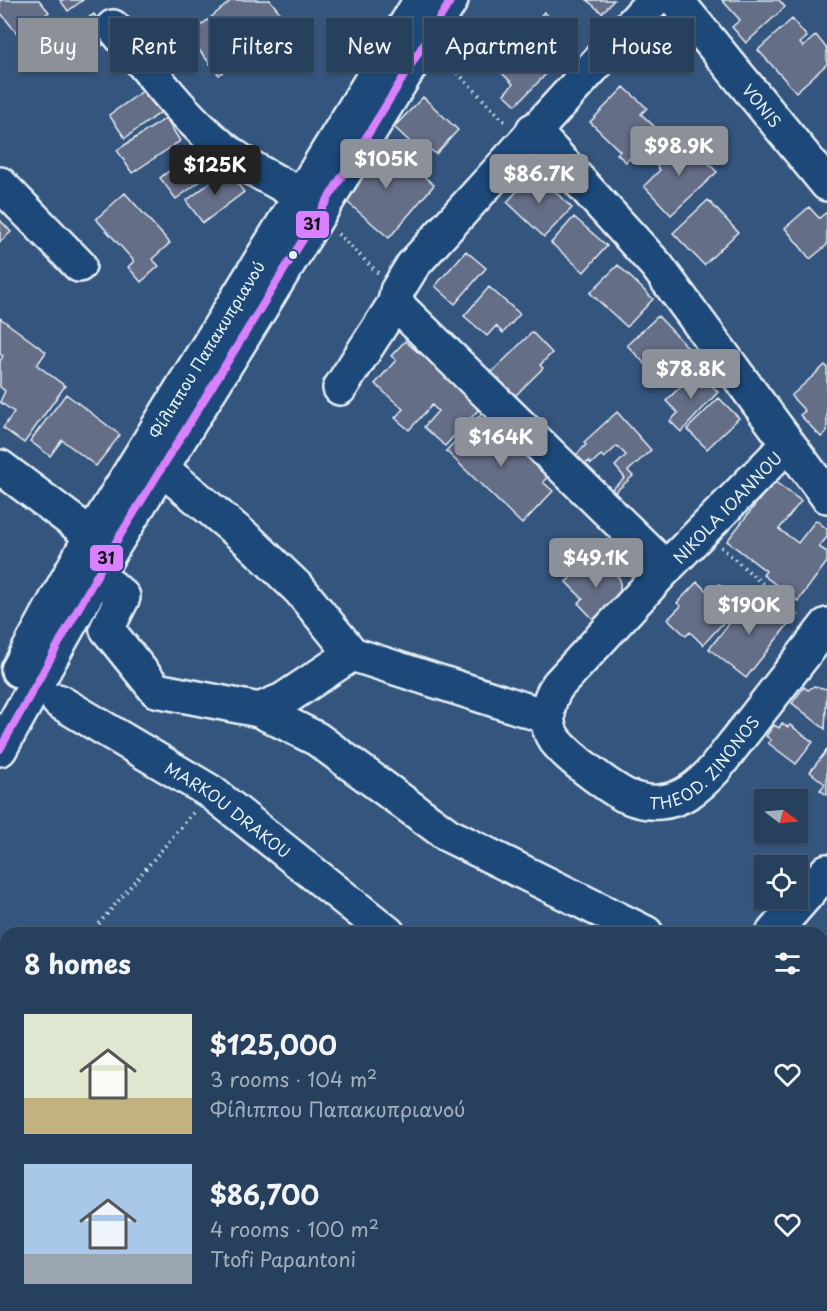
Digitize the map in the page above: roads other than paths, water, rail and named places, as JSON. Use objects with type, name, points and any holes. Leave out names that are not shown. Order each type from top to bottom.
[{"type":"street","name":"Φίλιππου Παπακυπριανού","points":[[0,748],[101,543],[161,468],[415,17],[451,0]]},
{"type":"street","points":[[340,388],[413,265],[654,0]]},
{"type":"street","name":"VONIS","points":[[676,0],[827,184]]},
{"type":"street","points":[[153,72],[213,140],[245,165],[310,205]]},
{"type":"street","points":[[528,136],[657,266],[787,445],[827,496]]},
{"type":"street","points":[[0,184],[79,265]]},
{"type":"street","name":"Φίλιππου Παπακυπριανού","points":[[0,703],[310,205]]},
{"type":"street","points":[[396,297],[666,568]]},
{"type":"street","name":"NIKOLA IOANNOU","points":[[548,710],[558,685],[666,568],[787,445]]},
{"type":"street","points":[[0,467],[101,543]]},
{"type":"street","points":[[161,468],[249,541],[300,590],[352,654],[548,710]]},
{"type":"street","points":[[111,586],[123,597],[106,629],[156,690],[259,710],[317,739],[448,835],[634,927]]},
{"type":"street","name":"THEOD. ZINONOS","points":[[548,710],[550,731],[559,746],[614,789],[641,800],[669,801],[696,788],[714,770],[823,629]]},
{"type":"street","points":[[259,710],[283,700],[352,654]]},
{"type":"street","name":"MARKOU DRAKOU","points":[[58,701],[212,792],[380,927]]},
{"type":"street","points":[[782,927],[827,871]]}]
